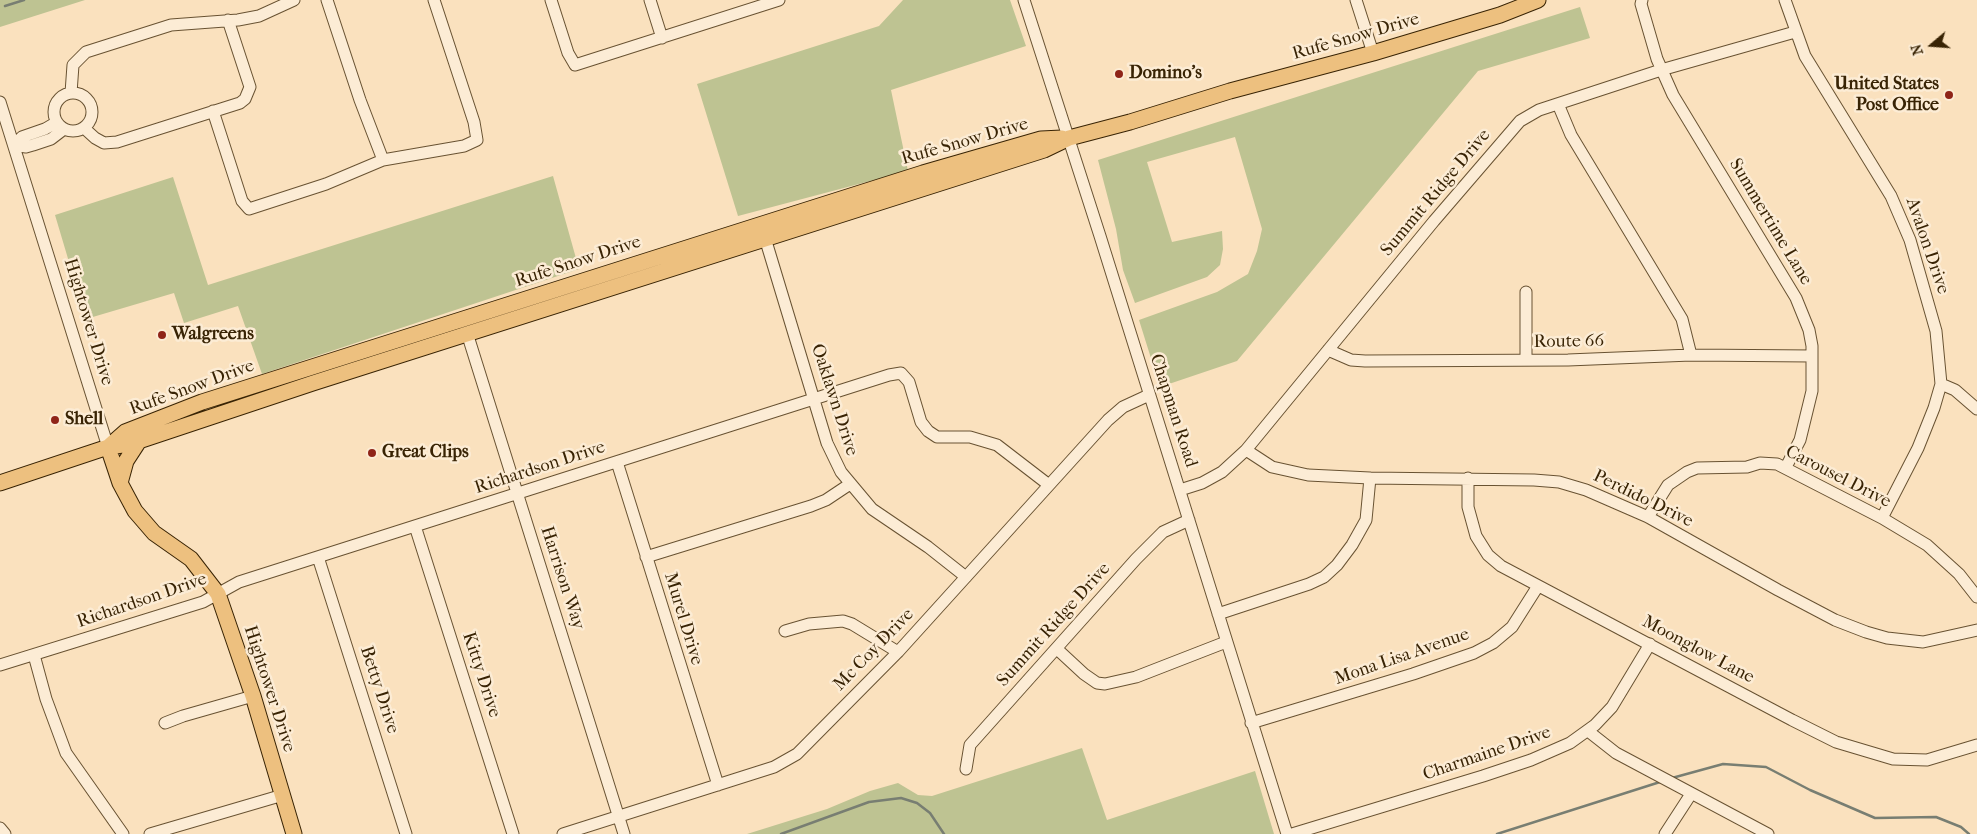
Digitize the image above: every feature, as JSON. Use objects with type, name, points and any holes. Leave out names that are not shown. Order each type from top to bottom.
[{"type":"main road","name":"Rufe Snow Drive","points":[[0,483],[108,447],[122,447],[467,333],[1044,150],[1068,138],[1130,122],[1230,91],[1372,53],[1500,15],[1538,0]]},
{"type":"main road","name":"Rufe Snow Drive","points":[[108,447],[125,432],[202,402],[923,173],[1041,139],[1068,138]]},
{"type":"main road","points":[[120,483],[126,461],[139,441]]},
{"type":"main road","name":"Hightower Drive","points":[[108,447],[128,502],[149,528],[192,560],[218,594],[253,696],[294,834]]},
{"type":"street","points":[[71,93],[73,65],[86,52],[171,25],[259,16],[294,0]]},
{"type":"street","points":[[327,0],[360,100],[383,160]]},
{"type":"street","points":[[213,111],[245,206],[249,209],[295,195],[383,160],[422,152],[442,151],[464,146],[477,140],[474,122],[434,0]]},
{"type":"street","points":[[551,0],[568,53],[575,65],[662,38],[750,4],[780,0]]},
{"type":"street","points":[[650,0],[662,38]]},
{"type":"street","name":"Chapman Road","points":[[1024,0],[1180,490],[1286,834]]},
{"type":"street","points":[[1356,0],[1372,53]]},
{"type":"street","name":"Avalon Drive","points":[[1785,0],[1794,32],[1805,56],[1891,196],[1901,219],[1923,284],[1936,331],[1941,384],[1918,448],[1882,518]]},
{"type":"street","name":"Summertime Lane","points":[[1639,1],[1661,70],[1673,95],[1796,298],[1809,330],[1812,356],[1812,391],[1800,440],[1786,467]]},
{"type":"street","points":[[84,128],[104,143],[117,142],[240,103],[245,99],[250,87],[228,20]]},
{"type":"street","name":"Summit Ridge Drive","points":[[1180,490],[1202,483],[1222,472],[1246,450],[1434,220],[1520,121],[1539,110],[1661,70],[1794,32]]},
{"type":"street","points":[[71,93],[78,94],[89,102],[92,116],[84,128],[71,131],[61,126],[54,111],[59,99],[71,93]]},
{"type":"street","name":"Hightower Drive","points":[[0,102],[108,447]]},
{"type":"street","points":[[1558,104],[1571,135],[1682,319],[1691,355]]},
{"type":"street","points":[[14,145],[26,147],[51,139],[61,126]]},
{"type":"street","name":"Oaklawn Drive","points":[[765,238],[833,460],[872,510],[928,546],[966,577]]},
{"type":"street","points":[[1526,292],[1526,360]]},
{"type":"street","name":"Harrison Way","points":[[467,333],[516,495],[624,834]]},
{"type":"street","name":"Route 66","points":[[1328,350],[1345,358],[1365,361],[1526,360],[1691,355],[1812,356]]},
{"type":"street","name":"Richardson Drive","points":[[0,665],[203,602],[239,582],[889,375],[902,374],[909,382],[921,422],[936,437],[970,437],[997,444],[1049,485]]},
{"type":"street","points":[[1941,384],[1955,390],[1977,409]]},
{"type":"street","name":"Mc Coy Drive","points":[[563,834],[774,767],[798,754],[898,652],[1108,420],[1123,407],[1149,395]]},
{"type":"street","name":"Perdido Drive","points":[[1246,450],[1272,467],[1294,473],[1370,478],[1468,478],[1559,482],[1586,490],[1648,518],[1810,607],[1866,632],[1887,638],[1924,642],[1977,630]]},
{"type":"street","name":"Murel Drive","points":[[617,462],[718,786]]},
{"type":"street","name":"Carousel Drive","points":[[1648,518],[1668,485],[1686,472],[1697,468],[1747,467],[1760,463],[1777,464],[1882,518],[1926,545],[1944,559],[1977,597]]},
{"type":"street","points":[[1218,614],[1309,584],[1324,577],[1338,565],[1366,520],[1370,478]]},
{"type":"street","name":"Moonglow Lane","points":[[1468,478],[1468,507],[1476,536],[1483,547],[1501,566],[1801,724],[1836,742],[1893,760],[1927,760],[1977,745]]},
{"type":"street","points":[[646,557],[811,506],[826,500],[850,484]]},
{"type":"street","name":"Summit Ridge Drive","points":[[966,770],[970,745],[1158,537],[1175,525],[1189,520]]},
{"type":"street","name":"Kitty Drive","points":[[415,526],[513,834]]},
{"type":"street","name":"Betty Drive","points":[[318,557],[406,834]]},
{"type":"street","name":"Mona Lisa Avenue","points":[[1252,723],[1413,674],[1474,653],[1493,643],[1512,627],[1538,586]]},
{"type":"street","points":[[785,631],[809,624],[843,621],[852,624],[898,652]]},
{"type":"street","points":[[1056,649],[1084,674],[1097,683],[1105,684],[1136,677],[1226,642]]},
{"type":"street","name":"Charmaine Drive","points":[[1292,834],[1530,760],[1570,743],[1588,731],[1612,707],[1650,644]]},
{"type":"street","points":[[34,655],[46,699],[66,753],[123,834]]},
{"type":"street","points":[[166,723],[183,716],[253,696]]},
{"type":"street","points":[[1588,731],[1616,753],[1768,834]]},
{"type":"street","points":[[1665,834],[1691,794]]},
{"type":"street","points":[[150,834],[283,795]]},
{"type":"street","points":[[0,828],[5,834]]},
{"type":"green space","points":[[0,0],[85,0],[0,27]]},
{"type":"green space","points":[[903,0],[1010,0],[1026,46],[891,90],[908,171],[738,216],[697,84],[879,26]]},
{"type":"green space","points":[[1580,7],[1590,38],[1478,71],[1237,361],[1160,387],[1139,320],[1217,292],[1248,274],[1257,251],[1262,229],[1235,137],[1147,162],[1172,242],[1222,231],[1223,249],[1220,265],[1207,277],[1135,303],[1123,270],[1116,229],[1098,160]]},
{"type":"green space","points":[[553,176],[579,269],[262,374],[238,306],[184,323],[174,293],[86,319],[55,215],[173,177],[208,285]]},
{"type":"green space","points":[[1082,748],[1107,820],[1255,771],[1274,834],[747,834],[827,809],[870,791],[898,783],[918,795],[932,796]]},
{"type":"waterway","points":[[5,6],[24,0]]},
{"type":"waterway","points":[[1672,778],[1723,764],[1766,767],[1810,790],[1875,818],[1936,817],[1961,827],[1969,834]]},
{"type":"waterway","points":[[1497,834],[1660,782]]},
{"type":"waterway","points":[[781,834],[869,802],[901,798],[917,803],[930,813],[944,834]]},
{"type":"place","name":"Domino's","points":[[1119,74]]},
{"type":"place","name":"United States Post Office","points":[[1949,95]]},
{"type":"place","name":"Walgreens","points":[[162,335]]},
{"type":"place","name":"Shell","points":[[55,420]]},
{"type":"place","name":"Great Clips","points":[[372,453]]}]
